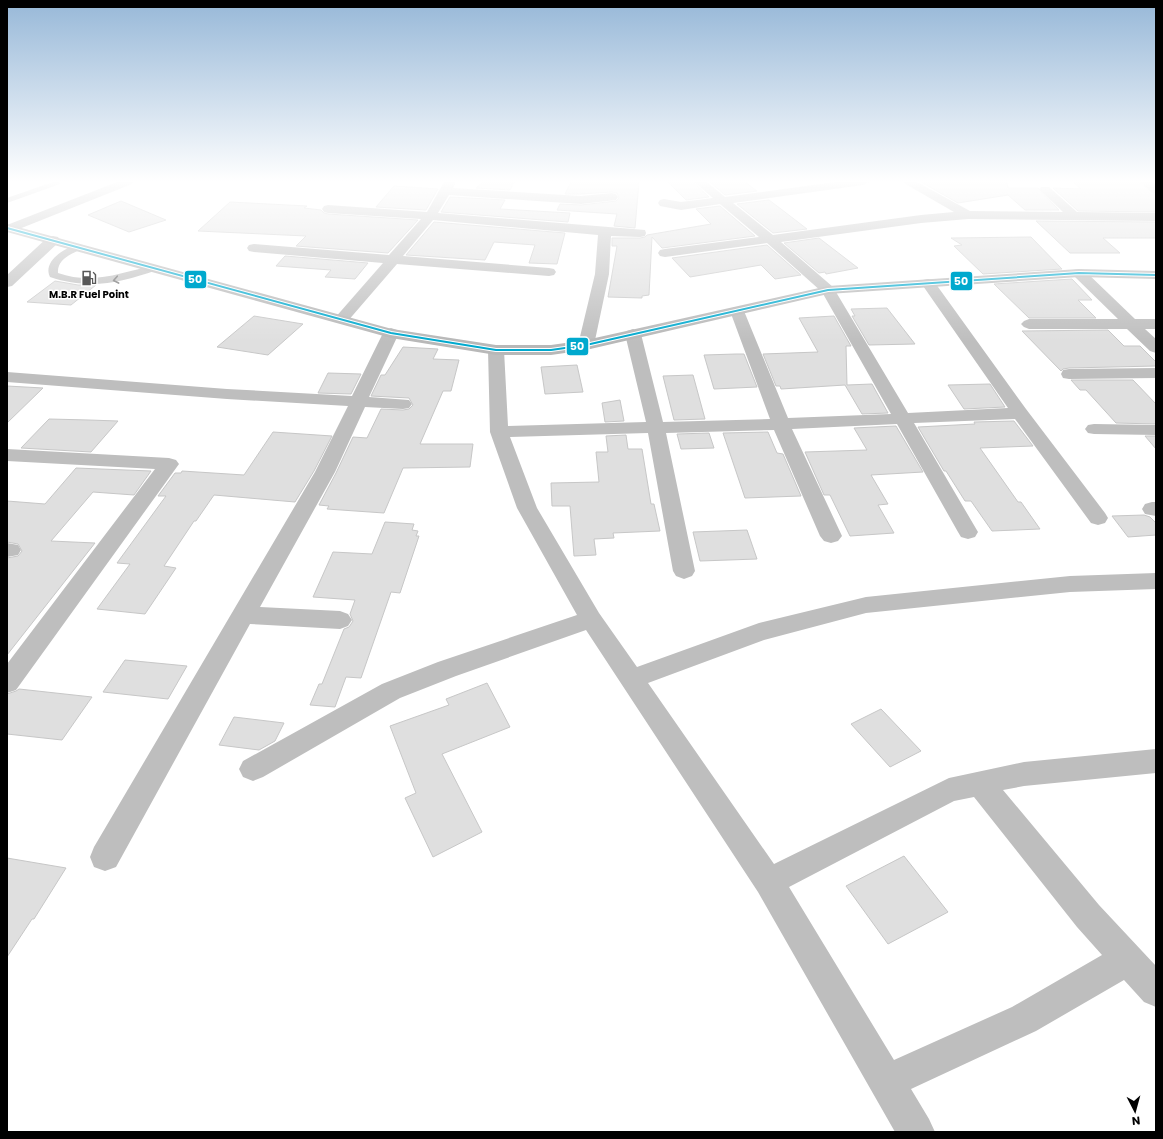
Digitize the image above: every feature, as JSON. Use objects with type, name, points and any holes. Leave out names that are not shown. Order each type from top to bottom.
[{"type":"main road","points":[[35,235],[391,333],[496,350],[551,350],[586,344],[828,290],[1079,273],[1156,275]]},
{"type":"street","points":[[342,319],[414,235]]},
{"type":"street","points":[[586,344],[602,274],[605,235]]},
{"type":"street","points":[[765,235],[828,290],[968,532]]},
{"type":"street","points":[[665,253],[806,235]]},
{"type":"street","points":[[7,283],[53,240]]},
{"type":"street","points":[[254,248],[549,272]]},
{"type":"street","points":[[1079,273],[1156,348]]},
{"type":"street","points":[[928,283],[1020,413],[1098,518]]},
{"type":"street","points":[[737,311],[781,424],[831,536]]},
{"type":"street","points":[[1029,324],[1156,324]]},
{"type":"street","points":[[105,857],[324,472],[360,401],[391,333]]},
{"type":"street","points":[[633,334],[656,428],[684,571]]},
{"type":"street","points":[[496,350],[499,432],[527,508],[592,619],[769,882],[916,1132]]},
{"type":"street","points":[[1069,374],[1156,373]]},
{"type":"street","points":[[7,377],[227,394],[403,404]]},
{"type":"street","points":[[499,432],[781,424],[1020,413]]},
{"type":"street","points":[[1094,429],[1156,430]]},
{"type":"street","points":[[7,455],[169,464],[7,683]]},
{"type":"street","points":[[632,679],[759,632],[866,605],[1070,584],[1156,581]]},
{"type":"street","points":[[243,615],[340,620]]},
{"type":"street","points":[[253,769],[391,691],[447,669],[592,619]]},
{"type":"street","points":[[769,882],[949,790],[1024,774],[1156,762]]},
{"type":"street","points":[[981,784],[1088,916],[1156,990]]},
{"type":"street","points":[[887,1082],[1024,1019],[1128,959]]},
{"type":"lane","points":[[79,247],[65,253],[58,259],[52,271],[53,275],[72,280],[106,282],[121,279],[154,268]]},
{"type":"building","points":[[288,235],[404,235],[388,253],[296,246],[306,236]]},
{"type":"building","points":[[423,235],[564,235],[557,264],[529,263],[535,245],[494,242],[485,260],[406,255]]},
{"type":"building","points":[[647,235],[755,236],[662,248],[652,237],[649,295],[642,296],[642,298],[608,297],[617,246],[612,246],[612,238],[645,237]]},
{"type":"building","points":[[1051,235],[1156,235],[1156,238],[1103,238],[1120,253],[1070,253]]},
{"type":"building","points":[[1031,237],[1062,269],[983,274],[954,246],[962,245],[951,238]]},
{"type":"building","points":[[819,238],[858,268],[826,274],[825,272],[819,273],[784,243]]},
{"type":"building","points":[[767,245],[801,275],[775,279],[761,265],[690,277],[672,258]]},
{"type":"building","points":[[285,256],[368,263],[355,279],[325,277],[331,270],[276,266]]},
{"type":"building","points":[[1072,279],[1092,300],[1078,300],[1096,318],[1029,318],[994,284]]},
{"type":"building","points":[[55,281],[78,285],[96,285],[71,305],[27,302]]},
{"type":"building","points":[[887,308],[915,344],[869,345],[852,316],[855,316],[851,309]]},
{"type":"building","points":[[254,316],[303,324],[268,355],[217,347]]},
{"type":"building","points":[[834,316],[851,346],[846,346],[847,385],[872,384],[888,413],[862,414],[845,385],[781,389],[780,386],[776,386],[763,354],[818,352],[799,318]]},
{"type":"building","points":[[1108,330],[1124,346],[1140,346],[1156,362],[1156,366],[1069,368],[1061,371],[1022,331]]},
{"type":"building","points":[[403,347],[438,349],[433,359],[459,360],[451,391],[443,391],[420,444],[473,444],[470,467],[403,468],[384,513],[327,509],[329,506],[319,505],[353,437],[367,438],[381,409],[403,410],[409,409],[413,405],[409,398],[371,396],[381,375],[385,375]]},
{"type":"building","points":[[744,354],[757,387],[714,389],[704,355]]},
{"type":"building","points":[[577,365],[583,392],[545,394],[541,367]]},
{"type":"building","points":[[328,373],[361,374],[351,394],[318,393]]},
{"type":"building","points":[[693,375],[705,419],[674,420],[663,376]]},
{"type":"building","points":[[1071,380],[1133,380],[1156,404],[1156,424],[1116,423],[1086,390],[1080,390]]},
{"type":"building","points":[[990,384],[1005,407],[964,409],[948,385]]},
{"type":"building","points":[[7,386],[43,388],[7,423]]},
{"type":"building","points":[[620,400],[624,421],[605,422],[602,403]]},
{"type":"building","points":[[49,419],[118,421],[91,452],[21,448]]},
{"type":"building","points":[[1014,421],[1033,446],[980,448],[1018,502],[1021,502],[1040,529],[992,531],[971,501],[965,501],[946,471],[944,471],[918,427],[975,424],[974,422]]},
{"type":"building","points":[[896,426],[923,472],[871,475],[888,504],[878,505],[894,533],[850,536],[830,495],[824,495],[805,452],[867,450],[854,428]]},
{"type":"building","points":[[273,432],[332,436],[314,471],[295,502],[214,495],[196,521],[194,521],[164,566],[176,568],[145,614],[97,609],[130,564],[117,563],[166,496],[158,496],[175,473],[181,473],[182,471],[244,475]]},
{"type":"building","points":[[768,432],[777,453],[783,454],[801,496],[745,498],[723,433]]},
{"type":"building","points":[[709,433],[714,448],[681,449],[677,434]]},
{"type":"building","points":[[626,435],[628,449],[642,449],[651,504],[654,504],[660,531],[613,533],[614,538],[594,539],[596,555],[574,556],[570,506],[552,506],[551,483],[599,482],[596,452],[608,452],[606,436]]},
{"type":"building","points":[[1145,436],[1156,436],[1156,449]]},
{"type":"building","points":[[76,468],[151,471],[134,495],[93,492],[51,541],[95,543],[7,655],[7,558],[18,556],[22,551],[18,544],[7,542],[7,501],[45,504]]},
{"type":"building","points":[[1144,515],[1150,517],[1156,523],[1156,535],[1128,537],[1112,516]]},
{"type":"building","points":[[385,522],[414,524],[412,530],[418,531],[416,536],[419,536],[400,593],[391,592],[361,678],[346,677],[335,707],[310,705],[319,684],[322,684],[344,629],[349,627],[353,621],[350,614],[355,600],[313,597],[333,552],[372,554]]},
{"type":"building","points":[[747,530],[757,559],[700,561],[693,532]]},
{"type":"building","points":[[125,660],[187,666],[168,699],[103,692]]},
{"type":"building","points":[[487,683],[510,727],[442,754],[482,832],[433,857],[405,798],[416,793],[390,726],[449,705],[446,699]]},
{"type":"building","points":[[19,689],[92,697],[62,740],[7,734],[7,694]]},
{"type":"building","points":[[881,709],[921,751],[890,767],[851,724]]},
{"type":"building","points":[[234,717],[284,723],[275,741],[259,750],[219,745]]},
{"type":"building","points":[[904,856],[948,912],[888,944],[846,886]]},
{"type":"building","points":[[7,858],[66,868],[34,919],[32,919],[7,957]]},
{"type":"transit line","name":"50","points":[[33,235],[391,333],[496,350],[551,350],[586,345],[828,290],[1079,273],[1156,275]]},
{"type":"place","name":"M.B.R Fuel Point","points":[[89,278]]}]
